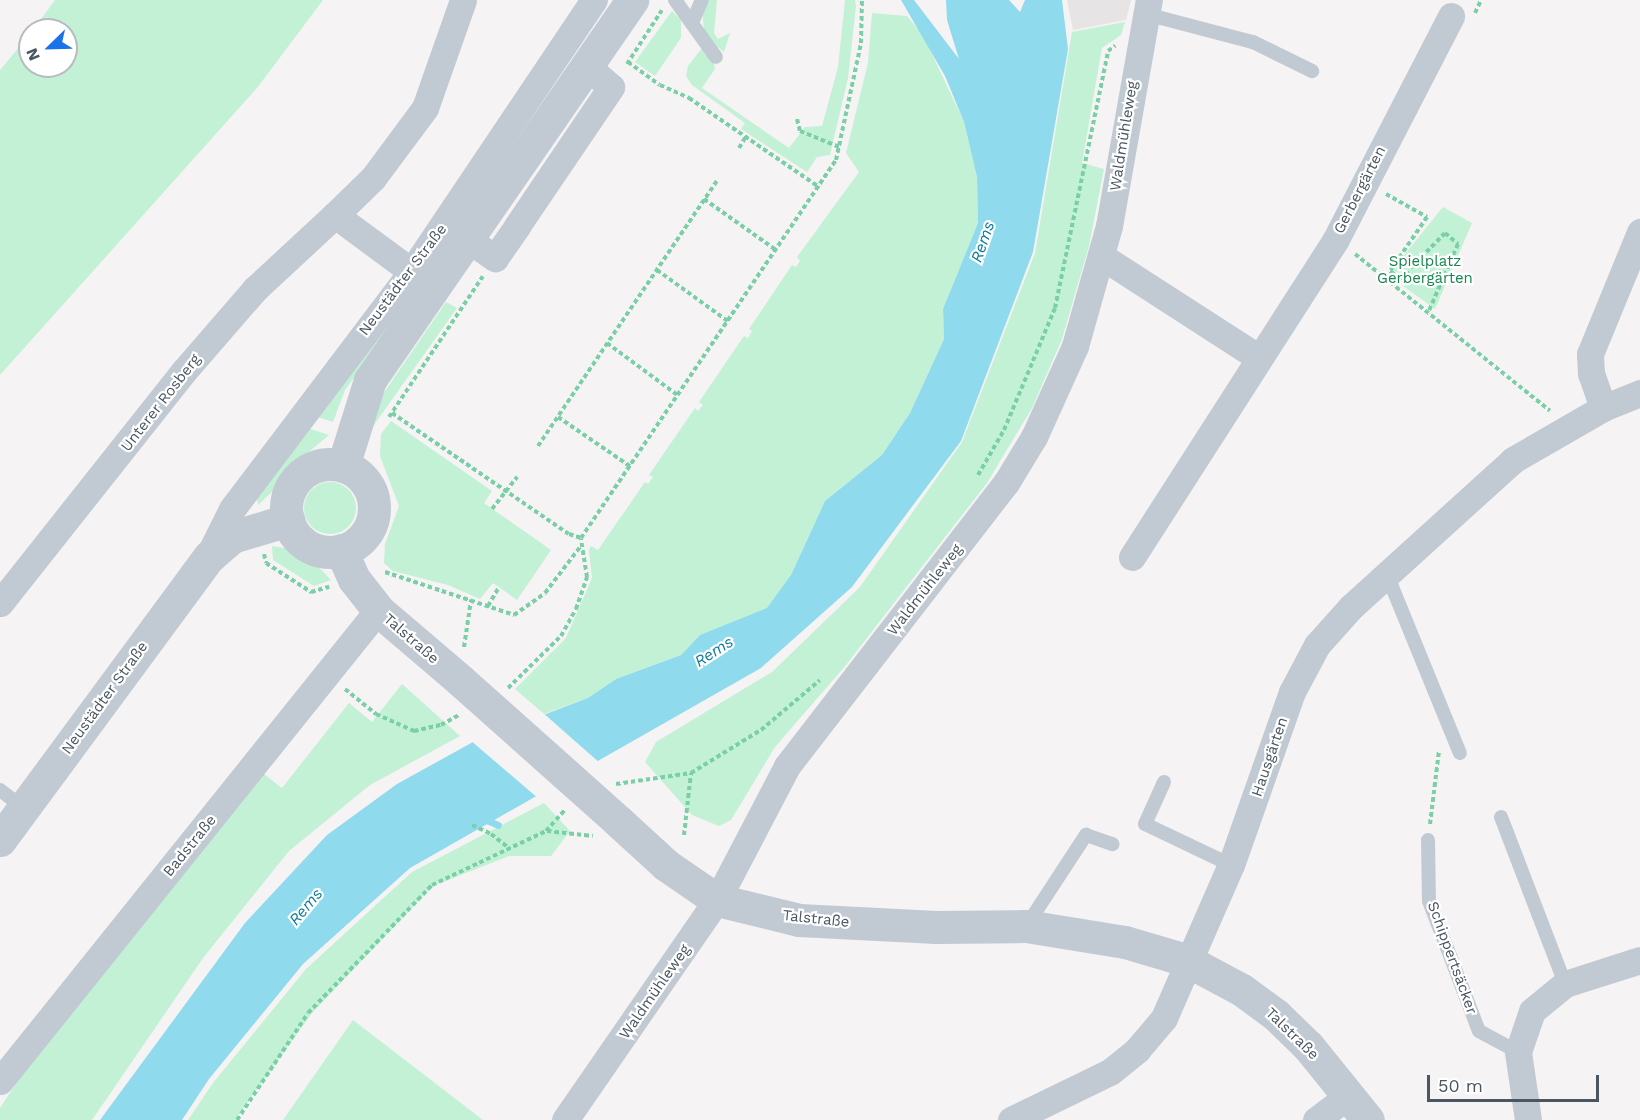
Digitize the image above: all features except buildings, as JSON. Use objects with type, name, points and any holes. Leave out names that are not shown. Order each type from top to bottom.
[{"type":"street","name":"Unterer Rosberg","points":[[0,603],[184,370],[255,289],[373,178],[425,108],[463,0]]},
{"type":"street","name":"Neustädter Straße","points":[[342,466],[370,380],[423,280],[594,0]]},
{"type":"street","name":"Neustädter Straße","points":[[0,840],[12,799],[209,556],[245,489],[423,280],[468,240],[632,0]]},
{"type":"street","name":"Waldmühleweg","points":[[565,1120],[717,900],[787,766],[1012,474],[1034,437],[1072,354],[1101,256],[1147,7]]},
{"type":"street","name":"Gerbergärten","points":[[1132,557],[1335,238],[1451,16]]},
{"type":"street","points":[[495,258],[611,87],[587,66]]},
{"type":"street","points":[[335,215],[423,280]]},
{"type":"street","points":[[1603,408],[1590,374],[1590,354],[1640,232]]},
{"type":"street","name":"Neustädter Straße","points":[[468,240],[495,258]]},
{"type":"street","points":[[1101,256],[1258,357]]},
{"type":"street","name":"Hausgärten","points":[[1011,1120],[1110,1072],[1137,1050],[1164,1018],[1186,960],[1231,865],[1302,670],[1317,645],[1351,607],[1388,577],[1514,460],[1603,408],[1640,393]]},
{"type":"street","points":[[323,464],[342,466],[363,479],[374,505],[367,532],[357,542],[347,564],[272,524],[297,478],[323,464]]},
{"type":"street","name":"Neustädter Straße","points":[[209,556],[232,537],[272,524]]},
{"type":"street","name":"Talstraße","points":[[347,564],[378,610],[458,679],[607,829],[717,900],[799,920],[936,927],[1026,927],[1125,942],[1186,960],[1242,990],[1276,1015],[1308,1046],[1358,1108]]},
{"type":"street","name":"Badstraße","points":[[0,1081],[378,610]]},
{"type":"street","points":[[1528,1120],[1518,1052],[1532,1011],[1565,984],[1640,960]]},
{"type":"street","points":[[1316,1120],[1358,1108]]},
{"type":"lane","points":[[675,0],[716,57]]},
{"type":"lane","points":[[692,22],[702,0]]},
{"type":"lane","points":[[1147,7],[1253,42],[1312,71]]},
{"type":"lane","points":[[1388,577],[1460,753]]},
{"type":"lane","points":[[1164,782],[1145,824],[1231,865]]},
{"type":"lane","points":[[1502,817],[1565,984]]},
{"type":"lane","points":[[1026,927],[1086,835],[1113,844]]},
{"type":"lane","name":"Schippertsäcker","points":[[1428,840],[1429,901],[1479,1031],[1518,1052]]},
{"type":"path","points":[[611,87],[668,0]]},
{"type":"path","points":[[272,524],[266,563],[311,592],[347,564],[380,570],[514,615],[545,593],[581,547],[581,538],[632,467],[819,187],[839,147],[861,44],[862,0]]},
{"type":"path","points":[[975,481],[1004,430],[1055,308],[1108,51],[1121,42]]},
{"type":"path","points":[[628,62],[660,85],[689,98],[819,187]]},
{"type":"path","points":[[797,119],[800,131],[839,147]]},
{"type":"path","points":[[739,148],[745,138]]},
{"type":"path","points":[[538,446],[718,179]]},
{"type":"path","points":[[1364,182],[1427,217],[1390,271],[1400,279],[1445,233],[1458,244],[1428,313]]},
{"type":"path","points":[[704,199],[776,250]]},
{"type":"path","points":[[385,422],[495,258]]},
{"type":"path","points":[[1374,269],[1526,392]]},
{"type":"path","points":[[657,270],[729,322]]},
{"type":"path","points":[[1390,282],[1395,275]]},
{"type":"path","points":[[607,343],[679,396]]},
{"type":"path","points":[[392,413],[505,491],[581,538]]},
{"type":"path","points":[[558,417],[632,467]]},
{"type":"path","points":[[492,509],[517,477]]},
{"type":"path","points":[[488,606],[499,587]]},
{"type":"path","points":[[458,679],[471,600]]},
{"type":"path","points":[[612,785],[691,773],[761,730],[826,674]]},
{"type":"path","points":[[1428,840],[1440,740],[1451,732]]},
{"type":"path","points":[[684,835],[691,773]]},
{"type":"path","points":[[237,1120],[308,1013],[372,943],[432,885],[546,831],[575,802]]},
{"type":"path","points":[[472,825],[491,834],[509,848]]},
{"type":"path","points":[[546,831],[607,829]]},
{"type":"shaded area","points":[[1067,0],[1131,0],[1126,20],[1073,30]]},
{"type":"green space","points":[[55,0],[323,0],[257,88],[0,375],[0,70],[18,48],[18,78],[78,78],[78,18],[42,18]]},
{"type":"green space","points":[[706,0],[717,0],[714,33],[718,39],[730,33],[724,52],[705,37],[702,12]]},
{"type":"green space","points":[[845,0],[855,0],[856,6],[848,78],[830,155],[817,157],[807,172],[741,129],[745,123],[692,85],[686,76],[688,66],[702,48],[713,60],[715,69],[702,88],[789,148],[805,127],[822,126],[838,67]]},
{"type":"green space","points":[[672,11],[681,20],[681,38],[655,76],[635,62]]},
{"type":"green space","points":[[872,13],[907,16],[923,35],[964,122],[977,177],[978,223],[943,309],[944,339],[910,413],[882,455],[825,501],[791,575],[767,609],[700,635],[681,655],[616,679],[588,698],[544,714],[515,689],[566,638],[592,578],[589,550],[591,546],[598,550],[645,482],[648,484],[653,477],[649,475],[695,408],[698,411],[703,405],[699,402],[744,336],[748,338],[752,331],[749,329],[792,265],[796,267],[800,261],[797,257],[859,172],[846,153],[868,63]]},
{"type":"green space","points":[[1125,22],[1121,35],[1102,48],[1082,163],[1104,169],[1089,246],[1062,339],[1032,408],[987,483],[846,665],[775,747],[731,820],[719,826],[692,815],[645,762],[656,742],[772,672],[860,587],[962,442],[1035,253],[1072,32]]},
{"type":"green space","name":"Spielplatz Gerbergärten","points":[[1443,207],[1472,223],[1435,309],[1388,275]]},
{"type":"green space","points":[[413,284],[420,289],[345,390],[333,422],[314,416]]},
{"type":"green space","points":[[446,302],[457,308],[369,432],[383,394]]},
{"type":"green space","points":[[391,421],[492,491],[484,503],[551,550],[517,600],[493,583],[480,599],[448,585],[393,571],[384,563],[385,544],[399,506],[380,456],[381,434]]},
{"type":"green space","points":[[305,427],[329,435],[285,472],[277,487],[258,505],[256,492]]},
{"type":"green space","points":[[330,482],[340,484],[348,490],[354,498],[356,508],[354,518],[348,526],[340,532],[330,534],[320,532],[312,526],[306,518],[304,508],[306,498],[312,490],[320,484]]},
{"type":"green space","points":[[272,546],[290,549],[314,562],[331,580],[314,586],[273,560]]},
{"type":"green space","points":[[402,684],[460,736],[370,785],[289,851],[203,958],[92,1120],[0,1120],[0,1108],[49,1033],[264,774],[282,788],[349,703],[372,722]]},
{"type":"green space","points":[[544,803],[570,831],[551,856],[509,856],[433,886],[312,1013],[235,1120],[188,1120],[213,1083],[306,969],[412,872]]},
{"type":"green space","points":[[353,1020],[483,1120],[283,1120]]},
{"type":"water","name":"Rems","points":[[901,0],[914,0],[959,59],[947,20],[946,0],[1009,0],[1020,12],[1025,0],[1062,0],[1068,49],[1033,252],[961,441],[852,587],[761,668],[410,868],[303,964],[209,1079],[182,1120],[100,1120],[245,923],[327,835],[397,784],[473,742],[588,698],[616,679],[681,655],[700,635],[767,608],[791,575],[825,501],[882,455],[910,413],[944,339],[943,309],[978,223],[977,177],[964,122],[945,76]]},
{"type":"pier","points":[[542,712],[601,764],[539,799],[470,740]]},
{"type":"waterway","points":[[484,819],[498,825]]}]
